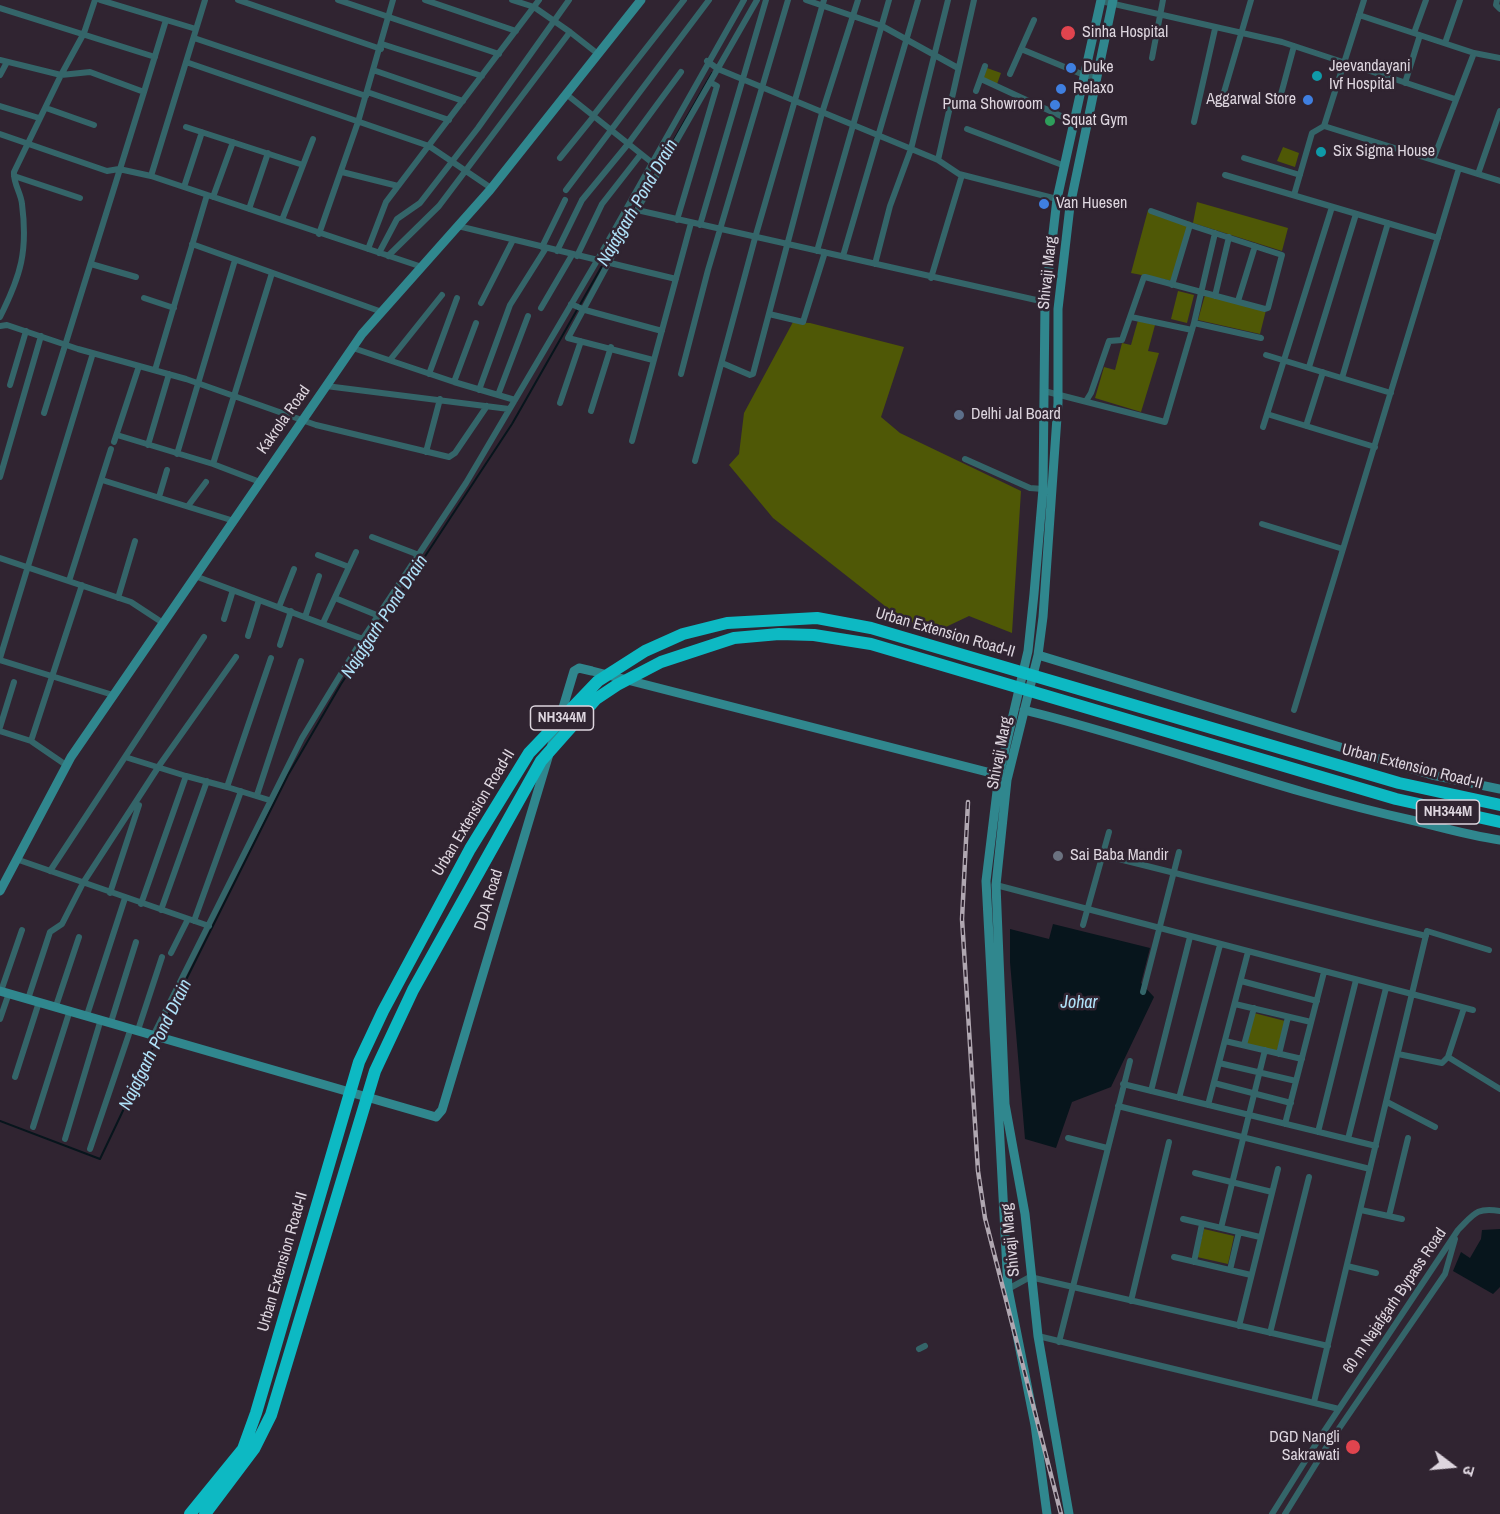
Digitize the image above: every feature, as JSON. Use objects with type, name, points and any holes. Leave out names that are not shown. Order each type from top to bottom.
[{"type":"highway","name":"Urban Extension Road-II","points":[[190,1514],[243,1449],[359,1062],[383,1011],[470,849],[529,753],[598,681],[645,651],[683,634],[727,623],[817,618],[871,628],[1399,783],[1500,805]]},
{"type":"highway","name":"Urban Extension Road-II","points":[[205,1514],[254,1449],[271,1415],[375,1071],[413,990],[542,761],[596,699],[617,684],[661,662],[734,638],[778,634],[814,635],[871,644],[1396,800],[1500,822]]},
{"type":"street","points":[[0,317],[15,288],[24,259],[26,235],[21,196],[14,176],[39,118],[84,33],[95,0]]},
{"type":"street","points":[[100,0],[196,29]]},
{"type":"street","points":[[151,176],[205,0]]},
{"type":"street","points":[[238,0],[482,76]]},
{"type":"street","points":[[338,0],[499,54]]},
{"type":"street","points":[[320,234],[382,46],[393,0]]},
{"type":"street","points":[[425,0],[516,31]]},
{"type":"street","points":[[512,0],[534,7],[598,54]]},
{"type":"street","points":[[368,249],[386,202],[539,0]]},
{"type":"street","points":[[379,253],[398,217],[420,203],[569,0]]},
{"type":"street","name":"Kakrola Road","points":[[0,891],[3,875],[15,858],[66,765],[353,348],[491,188],[641,0]]},
{"type":"street","points":[[560,158],[684,0]]},
{"type":"street","points":[[566,190],[709,0]]},
{"type":"street","points":[[158,1036],[269,800],[317,712],[419,555],[509,409],[578,307],[713,65],[744,0]]},
{"type":"street","points":[[653,360],[568,337],[578,307],[603,260],[637,210],[656,166],[710,82],[713,65],[757,0]]},
{"type":"street","points":[[700,225],[766,0]]},
{"type":"street","points":[[681,374],[788,0]]},
{"type":"street","points":[[806,0],[823,3],[882,26],[958,68]]},
{"type":"street","points":[[722,363],[752,375],[822,113],[858,0]]},
{"type":"street","points":[[817,250],[890,0]]},
{"type":"street","points":[[843,256],[918,0]]},
{"type":"street","points":[[875,264],[890,206],[911,149],[948,0]]},
{"type":"street","points":[[938,160],[974,0]]},
{"type":"street","points":[[1152,58],[1163,0]]},
{"type":"street","points":[[1222,99],[1239,34],[1251,0]]},
{"type":"street","points":[[1294,195],[1312,133],[1324,126],[1364,0]]},
{"type":"street","points":[[1405,83],[1426,0]]},
{"type":"street","points":[[1445,43],[1460,0]]},
{"type":"street","points":[[1497,0],[1496,5],[1500,9]]},
{"type":"street","points":[[1101,1],[1294,46],[1455,99]]},
{"type":"street","name":"Shivaji Marg","points":[[1047,1514],[1035,1425],[1008,1289],[986,880],[998,774],[1028,651],[1043,489],[1045,303],[1058,199],[1101,1]]},
{"type":"street","points":[[695,461],[755,238],[823,3]]},
{"type":"street","name":"Shivaji Marg","points":[[1069,1514],[1038,1336],[1025,1214],[1005,1104],[996,885],[1007,780],[1038,655],[1049,550],[1059,394],[1058,309],[1070,206],[1113,3]]},
{"type":"street","points":[[0,8],[155,57]]},
{"type":"street","points":[[1359,15],[1474,52],[1500,58]]},
{"type":"street","points":[[44,413],[67,345],[165,20]]},
{"type":"street","points":[[1010,74],[1034,20]]},
{"type":"street","points":[[1194,122],[1215,29]]},
{"type":"street","points":[[388,256],[439,206],[570,32]]},
{"type":"street","points":[[194,38],[449,120]]},
{"type":"street","points":[[1280,98],[1294,46]]},
{"type":"street","points":[[1021,49],[1084,75],[1097,78]]},
{"type":"street","points":[[1433,160],[1474,52]]},
{"type":"street","points":[[0,75],[3,61],[61,75],[90,72],[144,92]]},
{"type":"street","points":[[186,62],[429,146],[491,188]]},
{"type":"street","points":[[713,65],[741,79],[938,160],[962,175],[1058,199]]},
{"type":"street","points":[[976,91],[986,66]]},
{"type":"street","points":[[373,70],[464,101]]},
{"type":"street","points":[[557,251],[582,200],[628,144],[681,72]]},
{"type":"street","points":[[981,79],[1074,122]]},
{"type":"street","points":[[677,220],[717,86],[710,82]]},
{"type":"street","points":[[566,94],[656,166]]},
{"type":"street","points":[[0,106],[39,118]]},
{"type":"street","points":[[46,108],[94,125]]},
{"type":"street","points":[[1478,174],[1500,111]]},
{"type":"street","points":[[1324,126],[1500,181]]},
{"type":"street","points":[[186,127],[303,165]]},
{"type":"street","points":[[967,129],[1065,166]]},
{"type":"street","points":[[184,187],[202,132]]},
{"type":"street","points":[[0,134],[106,171],[119,170],[151,176],[422,267]]},
{"type":"street","points":[[282,220],[313,139]]},
{"type":"street","points":[[155,370],[192,244],[233,142]]},
{"type":"street","points":[[249,209],[268,153]]},
{"type":"street","points":[[541,308],[602,204],[641,154]]},
{"type":"street","points":[[1244,158],[1300,175]]},
{"type":"street","points":[[1294,710],[1459,168]]},
{"type":"street","points":[[342,172],[398,186]]},
{"type":"street","points":[[931,279],[962,175]]},
{"type":"street","points":[[1225,175],[1438,238]]},
{"type":"street","points":[[14,176],[80,198]]},
{"type":"street","points":[[479,390],[510,305],[544,248],[565,200]]},
{"type":"street","points":[[1263,427],[1332,207]]},
{"type":"street","points":[[637,210],[843,256],[931,279],[1045,303]]},
{"type":"street","points":[[1086,401],[1091,393],[1109,341],[1122,340],[1144,277],[1265,309],[1269,307],[1282,255],[1151,211]]},
{"type":"street","points":[[1309,367],[1356,214]]},
{"type":"street","points":[[632,441],[691,223]]},
{"type":"street","points":[[1342,378],[1388,224]]},
{"type":"street","points":[[1172,285],[1190,225]]},
{"type":"street","points":[[458,226],[676,279]]},
{"type":"street","points":[[1044,391],[1165,422],[1194,323],[1215,233]]},
{"type":"street","points":[[1215,296],[1229,237]]},
{"type":"street","points":[[481,303],[513,240]]},
{"type":"street","points":[[192,244],[382,312]]},
{"type":"street","points":[[1238,301],[1255,246]]},
{"type":"street","points":[[769,314],[803,322],[825,252]]},
{"type":"street","points":[[177,454],[196,382],[235,260]]},
{"type":"street","points":[[91,264],[136,277]]},
{"type":"street","points":[[213,464],[272,273]]},
{"type":"street","points":[[390,360],[442,295]]},
{"type":"street","points":[[144,298],[174,308]]},
{"type":"street","points":[[429,374],[457,298]]},
{"type":"street","points":[[578,307],[662,331]]},
{"type":"street","points":[[498,395],[528,316]]},
{"type":"street","points":[[1131,317],[1192,330]]},
{"type":"street","points":[[454,382],[476,323]]},
{"type":"street","points":[[1194,323],[1261,338]]},
{"type":"street","points":[[0,326],[7,325],[93,353],[196,382],[316,425],[426,452],[452,456],[487,406]]},
{"type":"street","points":[[10,385],[26,331]]},
{"type":"street","points":[[0,477],[40,336]]},
{"type":"street","points":[[560,403],[581,341]]},
{"type":"street","points":[[353,348],[515,400]]},
{"type":"street","points":[[591,411],[611,348]]},
{"type":"street","points":[[93,353],[26,567],[0,659],[113,695]]},
{"type":"street","points":[[1266,355],[1391,393]]},
{"type":"street","points":[[69,581],[139,366]]},
{"type":"street","points":[[1306,426],[1323,372]]},
{"type":"street","points":[[148,445],[169,374]]},
{"type":"street","points":[[326,386],[509,409]]},
{"type":"street","points":[[426,452],[440,399]]},
{"type":"street","points":[[1268,414],[1375,447]]},
{"type":"street","points":[[117,435],[213,464],[260,482]]},
{"type":"street","points":[[965,459],[1030,488],[1043,489]]},
{"type":"street","points":[[159,497],[167,470]]},
{"type":"street","points":[[102,480],[234,520]]},
{"type":"street","points":[[188,506],[206,482]]},
{"type":"street","points":[[1262,524],[1343,549]]},
{"type":"street","points":[[372,537],[419,555]]},
{"type":"street","points":[[118,598],[135,541]]},
{"type":"street","points":[[323,623],[356,552]]},
{"type":"street","points":[[318,555],[349,567]]},
{"type":"street","points":[[0,558],[132,602],[163,623]]},
{"type":"street","points":[[279,607],[294,569]]},
{"type":"street","points":[[195,576],[363,639]]},
{"type":"street","points":[[305,617],[319,576]]},
{"type":"street","points":[[31,741],[82,585]]},
{"type":"street","points":[[224,619],[233,590]]},
{"type":"street","points":[[335,598],[379,616]]},
{"type":"street","points":[[248,636],[259,600]]},
{"type":"street","points":[[280,645],[291,611]]},
{"type":"street","points":[[50,871],[204,637]]},
{"type":"street","points":[[1038,655],[1432,776],[1500,789]]},
{"type":"street","points":[[28,999],[50,932],[62,924],[83,884],[158,768],[236,657]]},
{"type":"street","points":[[227,787],[271,658]]},
{"type":"street","points":[[257,795],[301,661]]},
{"type":"street","name":"DDA Road","points":[[3,992],[436,1117],[440,1116],[571,676],[579,668],[998,774]]},
{"type":"street","points":[[14,682],[0,730],[31,741],[66,765]]},
{"type":"street","points":[[1024,710],[1105,729],[1271,783],[1375,812],[1500,840]]},
{"type":"street","points":[[125,757],[269,800]]},
{"type":"street","points":[[141,904],[186,776]]},
{"type":"street","points":[[161,910],[207,781]]},
{"type":"street","points":[[171,953],[191,920],[241,791]]},
{"type":"street","points":[[110,893],[143,793]]},
{"type":"street","points":[[1083,925],[1109,832]]},
{"type":"street","points":[[1143,992],[1179,852]]},
{"type":"street","points":[[1103,855],[1426,936]]},
{"type":"street","points":[[15,858],[209,927]]},
{"type":"street","points":[[996,885],[1473,1010]]},
{"type":"street","points":[[87,1016],[125,898]]},
{"type":"street","points":[[0,1019],[3,992],[22,930]]},
{"type":"street","points":[[1314,1402],[1427,931],[1489,950]]},
{"type":"street","points":[[56,1006],[79,937]]},
{"type":"street","points":[[1151,1091],[1190,937]]},
{"type":"street","points":[[111,1022],[136,942]]},
{"type":"street","points":[[1179,1098],[1220,945]]},
{"type":"street","points":[[1208,1105],[1248,952]]},
{"type":"street","points":[[90,1149],[162,957]]},
{"type":"street","points":[[1285,1124],[1324,972]]},
{"type":"street","points":[[1318,1131],[1356,980]]},
{"type":"street","points":[[1241,981],[1317,1001]]},
{"type":"street","points":[[1348,1139],[1386,988]]},
{"type":"street","points":[[15,1077],[39,1002]]},
{"type":"street","points":[[1235,1004],[1311,1022]]},
{"type":"street","points":[[1244,1045],[1254,1008]]},
{"type":"street","points":[[1398,1054],[1442,1063],[1448,1057],[1464,1008]]},
{"type":"street","points":[[33,1127],[70,1010]]},
{"type":"street","points":[[1279,1054],[1288,1017]]},
{"type":"street","points":[[64,1139],[100,1019]]},
{"type":"street","points":[[1225,1041],[1302,1059]]},
{"type":"street","points":[[1221,1228],[1264,1050]]},
{"type":"street","points":[[1448,1057],[1500,1089]]},
{"type":"street","points":[[1059,1342],[1130,1060]]},
{"type":"street","points":[[1219,1063],[1296,1081]]},
{"type":"street","points":[[1214,1083],[1291,1103]]},
{"type":"street","points":[[1124,1084],[1376,1146]]},
{"type":"street","points":[[1387,1102],[1435,1126]]},
{"type":"street","points":[[1118,1106],[1370,1169]]},
{"type":"street","points":[[1068,1138],[1107,1148]]},
{"type":"street","points":[[1389,1216],[1408,1138]]},
{"type":"street","points":[[1131,1301],[1169,1142]]},
{"type":"street","points":[[1239,1326],[1278,1169]]},
{"type":"street","points":[[1194,1173],[1272,1192]]},
{"type":"street","points":[[1270,1333],[1309,1177]]},
{"type":"street","points":[[1458,1230],[1481,1209],[1500,1211]]},
{"type":"street","points":[[1360,1210],[1402,1219]]},
{"type":"street","points":[[1183,1219],[1260,1237]]},
{"type":"street","points":[[1194,1262],[1202,1224]]},
{"type":"street","name":"60 m Najafgarh Bypass Road","points":[[1272,1514],[1458,1230]]},
{"type":"street","name":"60 m Najafgarh Bypass Road","points":[[1285,1514],[1327,1446],[1445,1274],[1458,1230]]},
{"type":"street","points":[[1230,1270],[1239,1232]]},
{"type":"street","points":[[1174,1257],[1251,1275]]},
{"type":"street","points":[[1347,1266],[1376,1273]]},
{"type":"street","points":[[1008,1289],[1030,1277],[1328,1346]]},
{"type":"street","points":[[1038,1336],[1339,1409]]},
{"type":"green space","points":[[987,68],[1001,73],[997,84],[983,79]]},
{"type":"green space","points":[[1283,147],[1299,153],[1295,167],[1277,161]]},
{"type":"green space","points":[[1197,202],[1288,228],[1282,251],[1193,223]]},
{"type":"green space","points":[[1148,210],[1191,222],[1173,281],[1131,273]]},
{"type":"green space","points":[[1178,291],[1194,295],[1187,323],[1171,319]]},
{"type":"green space","points":[[1205,295],[1266,310],[1260,334],[1198,320]]},
{"type":"green space","points":[[1138,320],[1155,325],[1148,351],[1159,353],[1141,412],[1095,398],[1104,367],[1115,370],[1122,343],[1131,345]]},
{"type":"green space","points":[[793,322],[810,323],[904,347],[881,417],[900,433],[1021,491],[1012,633],[969,616],[931,634],[885,606],[773,518],[729,465],[739,454],[744,413]]},
{"type":"green space","points":[[1254,1013],[1285,1021],[1277,1051],[1246,1044]]},
{"type":"green space","points":[[1204,1229],[1234,1236],[1228,1264],[1197,1257]]},
{"type":"water","name":"Johar","points":[[1053,924],[1150,948],[1141,983],[1154,997],[1111,1087],[1072,1102],[1056,1148],[1025,1139],[1010,962],[1010,929],[1049,939]]},
{"type":"water","points":[[1500,1229],[1500,1287],[1493,1294],[1453,1271],[1461,1252],[1470,1258],[1481,1239],[1482,1230]]},
{"type":"waterway","name":"Najafgarh Pond Drain","points":[[159,1034],[288,775],[341,684],[512,424],[712,73]]},
{"type":"waterway","name":"Najafgarh Pond Drain","points":[[0,1121],[100,1159],[157,1039]]},
{"type":"railway","points":[[968,802],[962,919],[978,1171],[985,1218],[1061,1514]]},
{"type":"place","name":"Sinha Hospital","points":[[1068,33]]},
{"type":"place","name":"Duke","points":[[1071,68]]},
{"type":"place","name":"Jeevandayani Ivf Hospital","points":[[1317,76]]},
{"type":"place","name":"Relaxo","points":[[1061,89]]},
{"type":"place","name":"Aggarwal Store","points":[[1308,100]]},
{"type":"place","name":"Puma Showroom","points":[[1055,105]]},
{"type":"place","name":"Squat Gym","points":[[1050,121]]},
{"type":"place","name":"Six Sigma House","points":[[1321,152]]},
{"type":"place","name":"Van Huesen","points":[[1044,204]]},
{"type":"place","name":"Delhi Jal Board","points":[[959,415]]},
{"type":"place","name":"Sai Baba Mandir","points":[[1058,856]]},
{"type":"place","name":"DGD Nangli Sakrawati","points":[[1353,1447]]}]
